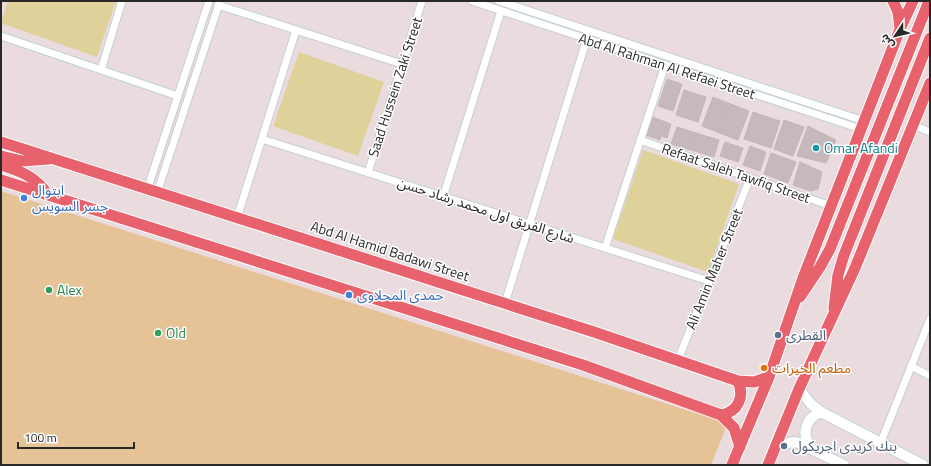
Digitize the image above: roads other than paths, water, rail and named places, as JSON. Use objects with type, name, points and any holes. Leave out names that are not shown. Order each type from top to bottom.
[{"type":"main road","points":[[893,1],[898,12],[900,29]]},
{"type":"main road","points":[[732,465],[769,377],[796,302],[802,278],[900,29],[913,1]]},
{"type":"main road","points":[[796,302],[830,249],[929,1]]},
{"type":"main road","points":[[833,316],[835,296],[844,255],[930,38]]},
{"type":"main road","points":[[768,465],[799,389],[855,268],[930,83]]},
{"type":"main road","name":"Abd Al Hamid Badawi Street","points":[[1,142],[504,303],[738,381],[754,382],[769,377]]},
{"type":"main road","points":[[1,156],[29,162],[52,159]]},
{"type":"main road","points":[[1,165],[30,176],[40,184],[48,195]]},
{"type":"main road","points":[[1,180],[576,362],[721,415],[734,428],[740,447]]},
{"type":"main road","points":[[721,415],[733,410],[739,403],[741,394],[738,381]]},
{"type":"main road","points":[[799,389],[811,404],[821,412],[923,465]]},
{"type":"main road","points":[[811,448],[806,437],[807,425],[811,418],[821,412]]},
{"type":"main road","points":[[776,446],[793,442],[811,448],[844,465]]},
{"type":"street","points":[[101,70],[122,1]]},
{"type":"street","points":[[152,191],[178,96],[209,1]]},
{"type":"street","name":"Saad Hussein Zaki Street","points":[[368,172],[422,1]]},
{"type":"street","name":"Abd Al Rahman Al Refaei Street","points":[[472,1],[665,65],[863,125]]},
{"type":"street","name":"Abd Al Rahman Al Refaei Street","points":[[499,1],[863,125]]},
{"type":"street","points":[[152,191],[219,3],[296,30],[402,64]]},
{"type":"street","points":[[443,196],[501,11]]},
{"type":"street","points":[[237,218],[296,30]]},
{"type":"street","points":[[504,303],[590,31]]},
{"type":"street","points":[[1,36],[178,96]]},
{"type":"street","points":[[605,248],[665,65]]},
{"type":"street","points":[[913,125],[930,132]]},
{"type":"street","name":"شارع الفريق اول محمد رشاد حسن","points":[[262,139],[709,281]]},
{"type":"street","name":"Refaat Saleh Tawfiq Street","points":[[640,140],[831,206]]},
{"type":"street","name":"Ali Amin Maher Street","points":[[678,360],[750,178]]},
{"type":"street","points":[[881,442],[930,319]]},
{"type":"street","points":[[911,366],[930,376]]},
{"type":"place","name":"Omar Afandi","points":[[816,148]]},
{"type":"place","name":"ابتوال جسر السويس","points":[[24,198]]},
{"type":"place","name":"Alex","points":[[49,290]]},
{"type":"place","name":"حمدى المحلاوى","points":[[349,295]]},
{"type":"place","name":"Old","points":[[158,333]]},
{"type":"place","name":"القطرى","points":[[778,335]]},
{"type":"place","name":"مطعم الخيرات","points":[[764,368]]},
{"type":"place","name":"بنك كريدى اجريكول","points":[[784,446]]}]
